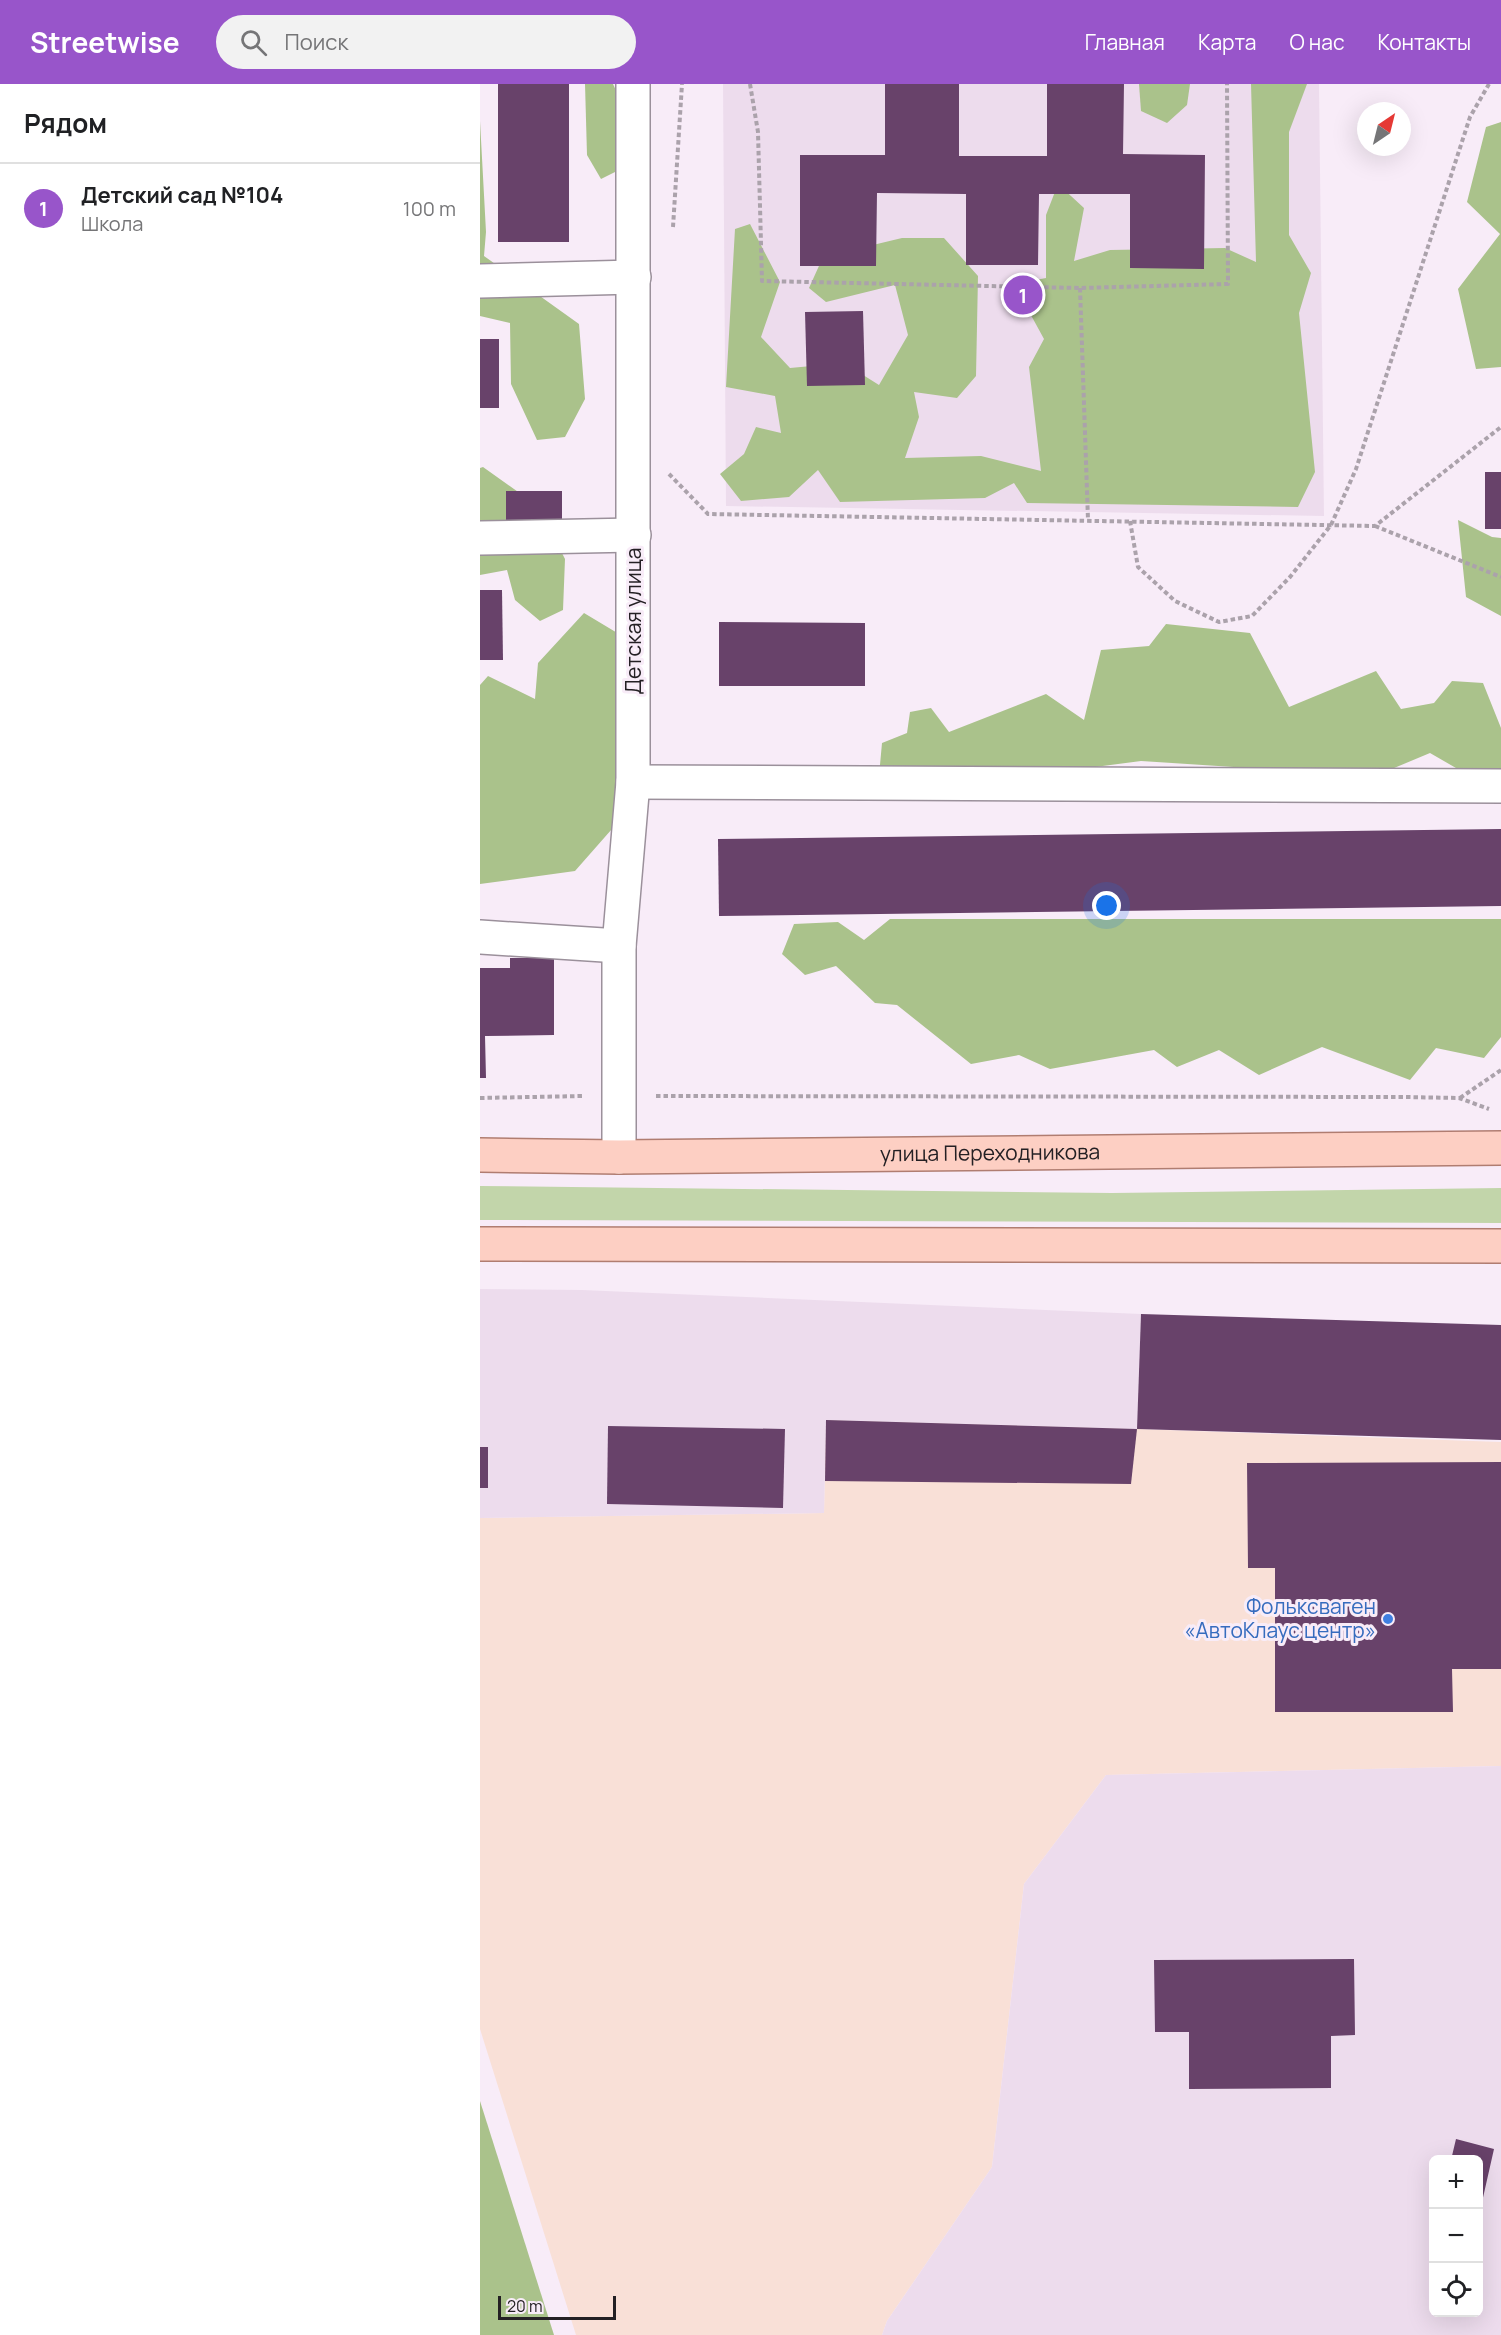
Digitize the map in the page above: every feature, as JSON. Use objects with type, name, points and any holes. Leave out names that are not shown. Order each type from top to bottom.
[{"type":"main road","name":"улица Переходникова","points":[[480,1155],[619,1157],[1501,1148]]},
{"type":"main road","points":[[480,1244],[1501,1246]]},
{"type":"street","name":"Детская улица","points":[[619,1157],[619,946],[633,782],[633,84]]},
{"type":"street","points":[[480,281],[634,277]]},
{"type":"street","points":[[480,538],[634,535]]},
{"type":"street","points":[[633,782],[1501,786]]},
{"type":"street","points":[[480,937],[619,946]]},
{"type":"path","points":[[750,84],[758,132],[762,281],[1080,288],[1228,284],[1227,84]]},
{"type":"path","points":[[1130,521],[1138,567],[1175,601],[1219,622],[1252,616],[1290,577],[1330,525],[1356,469],[1470,117],[1489,84]]},
{"type":"path","points":[[1080,288],[1088,520]]},
{"type":"path","points":[[1375,526],[1501,427]]},
{"type":"path","points":[[634,436],[708,514],[1375,526],[1501,577]]},
{"type":"path","points":[[1460,1098],[1501,1070]]},
{"type":"path","points":[[480,1098],[620,1095],[1460,1098],[1490,1110]]},
{"type":"shaded area","points":[[723,84],[1319,84],[1324,516],[726,506]]},
{"type":"shaded area","points":[[480,1289],[582,1290],[1141,1314],[1137,1429],[826,1420],[824,1513],[480,1518]]},
{"type":"shaded area","points":[[826,1420],[1501,1442],[1501,1766],[1106,1775],[1024,1884],[992,2167],[887,2321],[882,2335],[576,2335],[480,2029],[480,1518],[824,1513]]},
{"type":"shaded area","points":[[1501,1766],[1501,2335],[882,2335],[887,2321],[992,2167],[1024,1884],[1106,1775]]},
{"type":"green space","points":[[585,84],[613,84],[629,119],[627,166],[601,179],[587,155]]},
{"type":"green space","points":[[1139,84],[1190,84],[1187,105],[1167,123],[1141,111]]},
{"type":"green space","points":[[1251,84],[1307,84],[1289,132],[1289,235],[1311,273],[1299,313],[1315,472],[1298,507],[1027,503],[1014,483],[985,498],[840,502],[818,470],[789,497],[741,501],[720,474],[744,454],[756,427],[781,433],[775,396],[726,387],[735,229],[750,224],[780,282],[761,337],[790,368],[844,363],[879,385],[908,335],[895,285],[826,302],[809,288],[823,257],[902,238],[944,238],[978,276],[976,376],[957,398],[914,392],[919,417],[905,458],[981,456],[1041,471],[1029,367],[1044,339],[1014,284],[1046,278],[1046,215],[1058,184],[1084,208],[1074,261],[1110,250],[1225,248],[1256,262]]},
{"type":"green space","points":[[480,121],[486,232],[484,256],[579,324],[585,399],[565,437],[537,440],[511,384],[510,323],[480,316]]},
{"type":"green space","points":[[1501,122],[1501,367],[1476,369],[1458,289],[1500,234],[1467,202],[1486,127]]},
{"type":"green space","points":[[483,467],[538,506],[565,559],[563,610],[540,621],[515,600],[507,570],[480,575],[480,468]]},
{"type":"green space","points":[[1458,520],[1492,537],[1501,538],[1501,616],[1466,597]]},
{"type":"green space","points":[[584,613],[624,637],[619,821],[575,871],[480,884],[480,685],[488,676],[535,699],[538,663]]},
{"type":"green space","points":[[1166,624],[1250,633],[1289,707],[1376,671],[1401,709],[1434,703],[1452,681],[1483,683],[1501,728],[1501,794],[1430,753],[1375,776],[1141,761],[1026,776],[879,776],[882,743],[907,733],[910,712],[931,708],[949,732],[1046,694],[1084,720],[1101,650],[1149,646]]},
{"type":"green space","points":[[890,919],[1501,919],[1501,1037],[1484,1058],[1436,1048],[1410,1080],[1322,1047],[1259,1075],[1219,1050],[1177,1067],[1154,1050],[1050,1069],[1019,1055],[971,1064],[897,1005],[875,1003],[836,966],[805,975],[782,954],[794,924],[838,922],[864,940]]},
{"type":"green space","points":[[480,1186],[1112,1193],[1501,1188],[1501,1223],[480,1220]]},
{"type":"green space","points":[[480,2101],[554,2335],[480,2335]]},
{"type":"building","points":[[498,84],[569,84],[569,242],[498,242]]},
{"type":"building","points":[[885,84],[959,84],[959,156],[1047,156],[1047,84],[1124,84],[1123,154],[1205,155],[1204,269],[1130,268],[1130,194],[1039,194],[1038,265],[966,265],[966,194],[877,193],[876,266],[800,266],[800,155],[885,155]]},
{"type":"building","points":[[863,311],[865,385],[807,386],[805,312]]},
{"type":"building","points":[[480,339],[499,339],[499,408],[480,408]]},
{"type":"building","points":[[1485,472],[1501,472],[1501,529],[1485,529]]},
{"type":"building","points":[[506,491],[562,491],[562,523],[506,523]]},
{"type":"building","points":[[480,590],[502,590],[503,660],[480,660]]},
{"type":"building","points":[[719,622],[865,623],[865,686],[719,686]]},
{"type":"building","points":[[1501,829],[1501,906],[719,916],[718,839]]},
{"type":"building","points":[[510,958],[554,958],[554,1035],[485,1036],[486,1078],[480,1078],[480,968],[510,968]]},
{"type":"building","points":[[1141,1314],[1501,1325],[1501,1440],[1137,1429]]},
{"type":"building","points":[[826,1420],[1137,1429],[1131,1484],[825,1481]]},
{"type":"building","points":[[608,1426],[785,1429],[783,1508],[607,1504]]},
{"type":"building","points":[[480,1447],[488,1447],[488,1488],[480,1488]]},
{"type":"building","name":"Фольксваген «АвтоКлаус центр»","points":[[1501,1462],[1501,1669],[1452,1669],[1453,1712],[1275,1712],[1275,1568],[1248,1568],[1247,1463]]},
{"type":"building","points":[[1354,1959],[1355,2035],[1331,2036],[1331,2088],[1189,2089],[1189,2032],[1155,2032],[1154,1960]]},
{"type":"building","points":[[1456,2139],[1494,2149],[1483,2198],[1483,2155],[1452,2155]]},
{"type":"place","name":"Детский сад №104","points":[[1023,295]]},
{"type":"place","name":"Фольксваген «АвтоКлаус центр»","points":[[1388,1619]]}]
